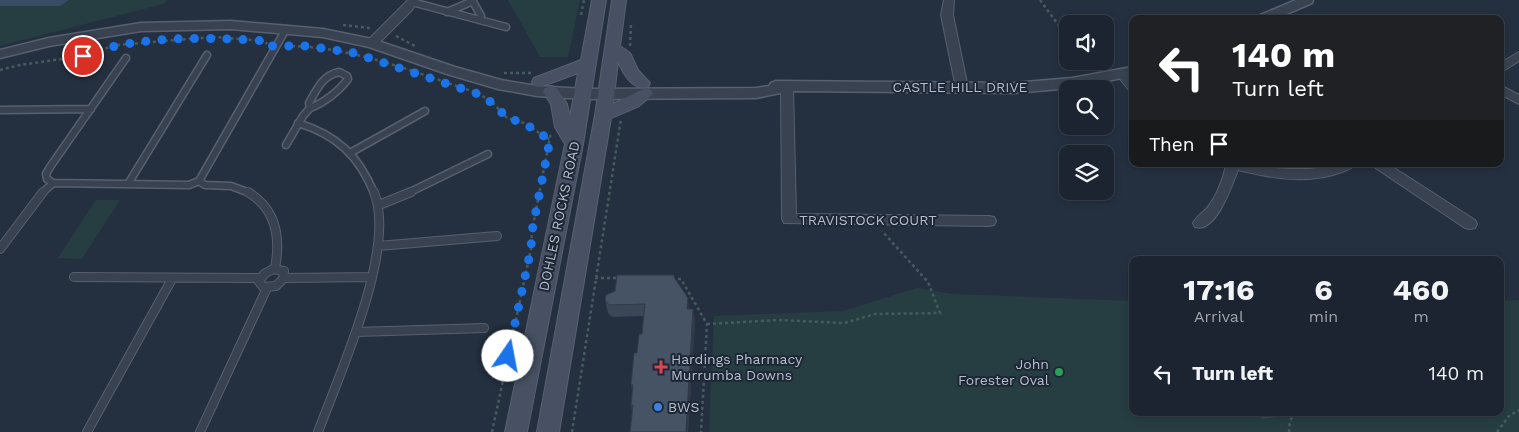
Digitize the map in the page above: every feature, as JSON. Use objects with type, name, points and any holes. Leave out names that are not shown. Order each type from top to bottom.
[{"type":"main road","name":"DOHLES ROCKS ROAD","points":[[516,432],[574,144],[599,0]]},
{"type":"main road","name":"DOHLES ROCKS ROAD","points":[[548,432],[603,115],[619,0]]},
{"type":"main road","points":[[603,115],[633,102],[644,88],[631,73],[624,56],[613,48]]},
{"type":"main road","points":[[574,144],[564,127],[559,104],[546,87],[588,62]]},
{"type":"street","points":[[949,0],[947,14],[962,88]]},
{"type":"street","points":[[1272,15],[1308,0]]},
{"type":"street","points":[[372,43],[412,1]]},
{"type":"street","name":"CASTLE HILL DRIVE","points":[[0,54],[49,42],[141,27],[231,25],[323,33],[372,43],[452,71],[498,84],[546,87],[644,88],[756,93],[787,87],[962,88],[1048,86],[1128,73]]},
{"type":"street","points":[[1504,66],[1519,56]]},
{"type":"street","name":"TRAVISTOCK COURT","points":[[787,87],[789,219],[989,221]]},
{"type":"street","points":[[1504,92],[1519,100]]},
{"type":"street","points":[[1200,223],[1210,216],[1220,201],[1231,167]]},
{"type":"street","points":[[1250,167],[1292,174],[1321,173],[1339,167]]},
{"type":"street","points":[[1384,167],[1470,224]]},
{"type":"lane","points":[[447,12],[472,0],[481,16],[479,20]]},
{"type":"lane","points":[[412,1],[506,27]]},
{"type":"lane","points":[[126,58],[50,167],[46,174],[47,179],[53,183],[189,185],[198,181],[286,29]]},
{"type":"lane","points":[[128,184],[207,55]]},
{"type":"lane","points":[[286,144],[298,123],[310,108],[318,105],[343,86],[348,79],[347,76],[339,72],[326,76],[309,103],[310,108]]},
{"type":"lane","points":[[0,110],[91,109]]},
{"type":"lane","points":[[350,153],[425,111]]},
{"type":"lane","points":[[298,123],[327,135],[350,153],[360,164],[367,176],[379,205],[380,226],[378,246],[365,308],[318,432]]},
{"type":"lane","points":[[379,205],[396,199],[488,154]]},
{"type":"lane","points":[[198,181],[204,185],[231,186],[246,192],[264,205],[270,212],[278,231],[279,249],[275,268]]},
{"type":"lane","points":[[0,249],[41,194],[53,183]]},
{"type":"lane","points":[[378,246],[497,236]]},
{"type":"lane","points":[[74,278],[260,278],[267,271],[275,268],[284,270],[285,278]]},
{"type":"lane","points":[[260,278],[261,286],[268,288],[278,285],[285,278],[371,277]]},
{"type":"lane","points":[[87,432],[172,279]]},
{"type":"lane","points":[[200,432],[268,288]]},
{"type":"lane","points":[[357,332],[484,328]]},
{"type":"path","points":[[581,19],[584,0]]},
{"type":"path","points":[[1040,0],[1059,26]]},
{"type":"path","points":[[631,18],[631,52]]},
{"type":"path","points":[[0,70],[20,65],[83,56],[116,44],[214,37],[265,41],[268,46],[308,46],[354,53],[478,94],[494,104],[507,118],[524,123],[550,140]]},
{"type":"path","points":[[572,432],[622,115]]},
{"type":"path","points":[[492,432],[531,249],[532,231],[550,140],[551,125]]},
{"type":"path","points":[[708,324],[778,320],[844,323],[875,314],[940,313],[928,282],[870,219]]},
{"type":"path","points":[[596,278],[624,278]]},
{"type":"path","points":[[671,279],[680,279],[708,324],[701,432]]},
{"type":"path","points":[[1497,432],[1509,416],[1519,410]]},
{"type":"path","points":[[1289,432],[1290,420],[1292,416]]},
{"type":"green space","points":[[69,0],[167,0],[163,4],[0,46],[0,6],[60,6]]},
{"type":"green space","points":[[508,0],[580,0],[568,57],[540,57]]},
{"type":"green space","points":[[96,200],[120,200],[82,259],[58,258]]},
{"type":"green space","points":[[917,288],[952,294],[1129,301],[1129,416],[1504,416],[1504,301],[1519,300],[1519,432],[709,432],[714,316],[843,311]]},
{"type":"water","points":[[0,0],[69,0],[60,6],[0,6]]},
{"type":"building","points":[[617,275],[674,275],[688,298],[687,309],[693,309],[686,432],[630,432],[633,405],[631,405],[633,385],[631,384],[634,353],[637,353],[639,334],[642,334],[645,304],[609,305],[605,300],[606,295],[615,291]]},
{"type":"place","name":"Hardings Pharmacy Murrumba Downs","points":[[661,367]]},
{"type":"place","name":"John Forester Oval","points":[[1059,372]]},
{"type":"place","name":"BWS","points":[[658,407]]},
{"type":"route","points":[[83,56],[116,44],[214,37],[265,41],[268,46],[308,46],[354,53],[484,96],[505,117],[524,123],[550,140],[532,231],[531,249],[508,356]]}]
